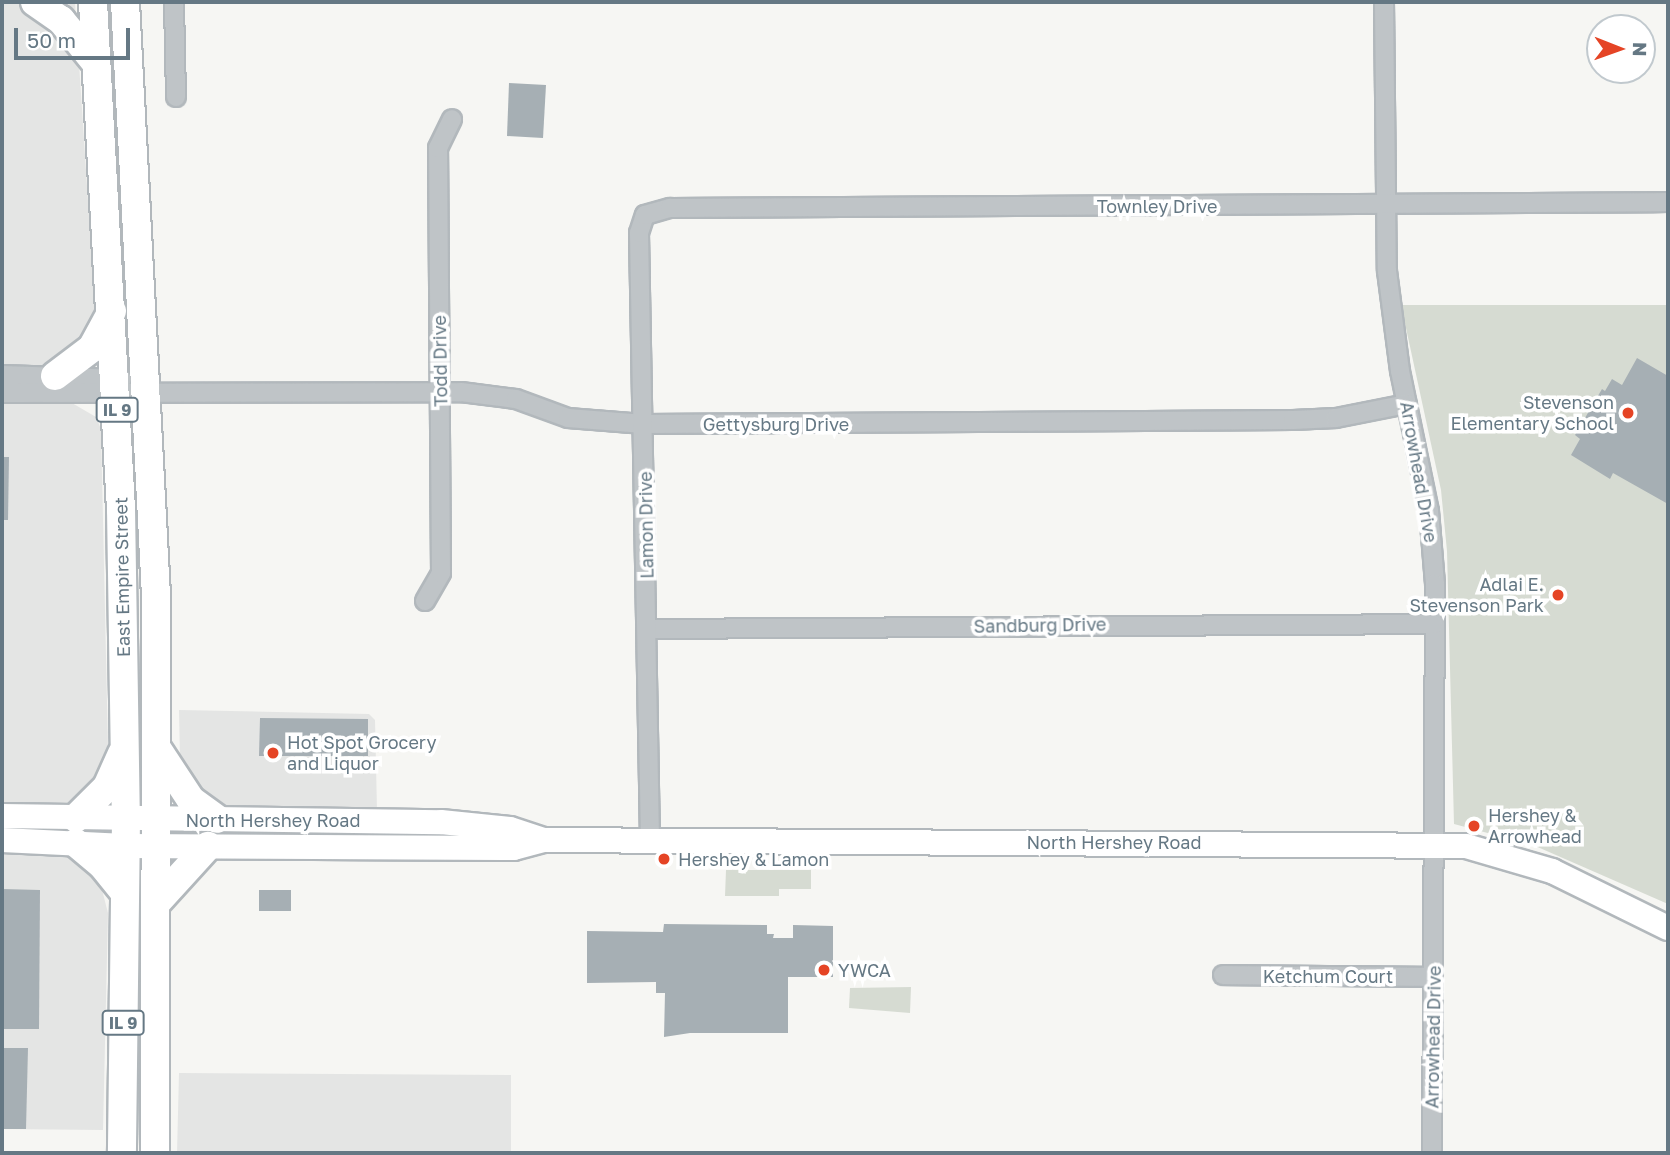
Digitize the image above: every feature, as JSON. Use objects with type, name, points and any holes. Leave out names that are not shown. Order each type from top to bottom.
[{"type":"main road","points":[[35,2],[61,20],[96,63]]},
{"type":"main road","name":"East Empire Street","points":[[93,2],[116,385],[126,832],[122,1153]]},
{"type":"main road","name":"East Empire Street","points":[[125,2],[148,389],[158,750],[155,1153]]},
{"type":"main road","points":[[55,376],[92,348],[112,311]]},
{"type":"main road","points":[[125,748],[107,787],[76,830],[125,893]]},
{"type":"main road","points":[[158,750],[191,800],[217,819]]},
{"type":"main road","name":"North Hershey Road","points":[[2,816],[76,830],[126,832],[158,832],[217,819],[441,822],[510,829],[542,840]]},
{"type":"main road","name":"North Hershey Road","points":[[2,839],[76,830]]},
{"type":"main road","name":"North Hershey Road","points":[[158,832],[208,846],[513,848],[542,840],[650,840],[1466,846],[1552,871],[1668,928]]},
{"type":"main road","points":[[157,902],[208,846]]},
{"type":"street","points":[[174,2],[176,97]]},
{"type":"street","name":"Arrowhead Drive","points":[[1384,2],[1385,204],[1390,304],[1429,511],[1436,846],[1432,1153]]},
{"type":"street","name":"Todd Drive","points":[[425,601],[441,573],[438,148],[452,119]]},
{"type":"street","name":"Townley Drive","points":[[648,214],[670,208],[1668,202]]},
{"type":"street","name":"Lamon Drive","points":[[648,214],[639,233],[650,840]]},
{"type":"street","points":[[2,375],[55,376],[116,385]]},
{"type":"street","name":"Gettysburg Drive","points":[[116,385],[148,389],[441,392],[516,399],[578,419],[644,424],[1293,420],[1336,418],[1407,404]]},
{"type":"street","points":[[2,393],[116,385]]},
{"type":"street","name":"Sandburg Drive","points":[[648,629],[1433,624]]},
{"type":"street","name":"Ketchum Court","points":[[1223,975],[1433,977]]},
{"type":"shaded area","points":[[2,2],[75,2],[95,308],[89,334],[51,365],[16,371],[2,371]]},
{"type":"shaded area","name":"Adlai E. Stevenson Park","points":[[1401,305],[1668,305],[1668,904],[1533,845],[1454,824],[1447,551],[1441,490]]},
{"type":"shaded area","points":[[2,402],[72,403],[96,417],[101,429],[108,747],[106,770],[82,801],[65,806],[2,807]]},
{"type":"shaded area","points":[[179,710],[369,714],[375,720],[377,810],[225,809],[197,795],[180,758]]},
{"type":"shaded area","points":[[2,852],[43,852],[78,859],[99,878],[108,913],[103,1130],[2,1129]]},
{"type":"shaded area","points":[[726,870],[811,870],[811,889],[779,889],[779,896],[725,896]]},
{"type":"shaded area","points":[[911,987],[910,1013],[849,1008],[850,988]]},
{"type":"shaded area","points":[[179,1073],[511,1075],[511,1153],[177,1153]]},
{"type":"building","points":[[509,83],[546,85],[543,138],[507,136]]},
{"type":"building","name":"Stevenson Elementary School","points":[[1637,358],[1668,376],[1668,504],[1613,473],[1610,479],[1571,455],[1580,439],[1575,435],[1602,389],[1605,391],[1612,379],[1622,385]]},
{"type":"building","points":[[2,457],[9,457],[8,520],[2,520]]},
{"type":"building","points":[[260,718],[368,719],[368,756],[259,756]]},
{"type":"building","points":[[2,889],[40,890],[39,1029],[2,1029]]},
{"type":"building","points":[[259,890],[291,890],[291,911],[259,911]]},
{"type":"building","points":[[664,924],[767,925],[767,934],[774,934],[773,938],[793,938],[793,925],[833,926],[833,977],[788,977],[788,1033],[690,1033],[664,1037],[665,993],[656,993],[656,982],[587,983],[587,931],[663,932]]},
{"type":"building","points":[[4,1048],[28,1048],[26,1129],[4,1129]]},
{"type":"place","name":"Stevenson Elementary School","points":[[1628,413]]},
{"type":"place","name":"Adlai E. Stevenson Park","points":[[1558,595]]},
{"type":"place","name":"Hot Spot Grocery and Liquor","points":[[273,753]]},
{"type":"place","name":"Hershey & Arrowhead","points":[[1474,826]]},
{"type":"place","name":"Hershey & Lamon","points":[[664,859]]},
{"type":"place","name":"YWCA","points":[[824,970]]}]
